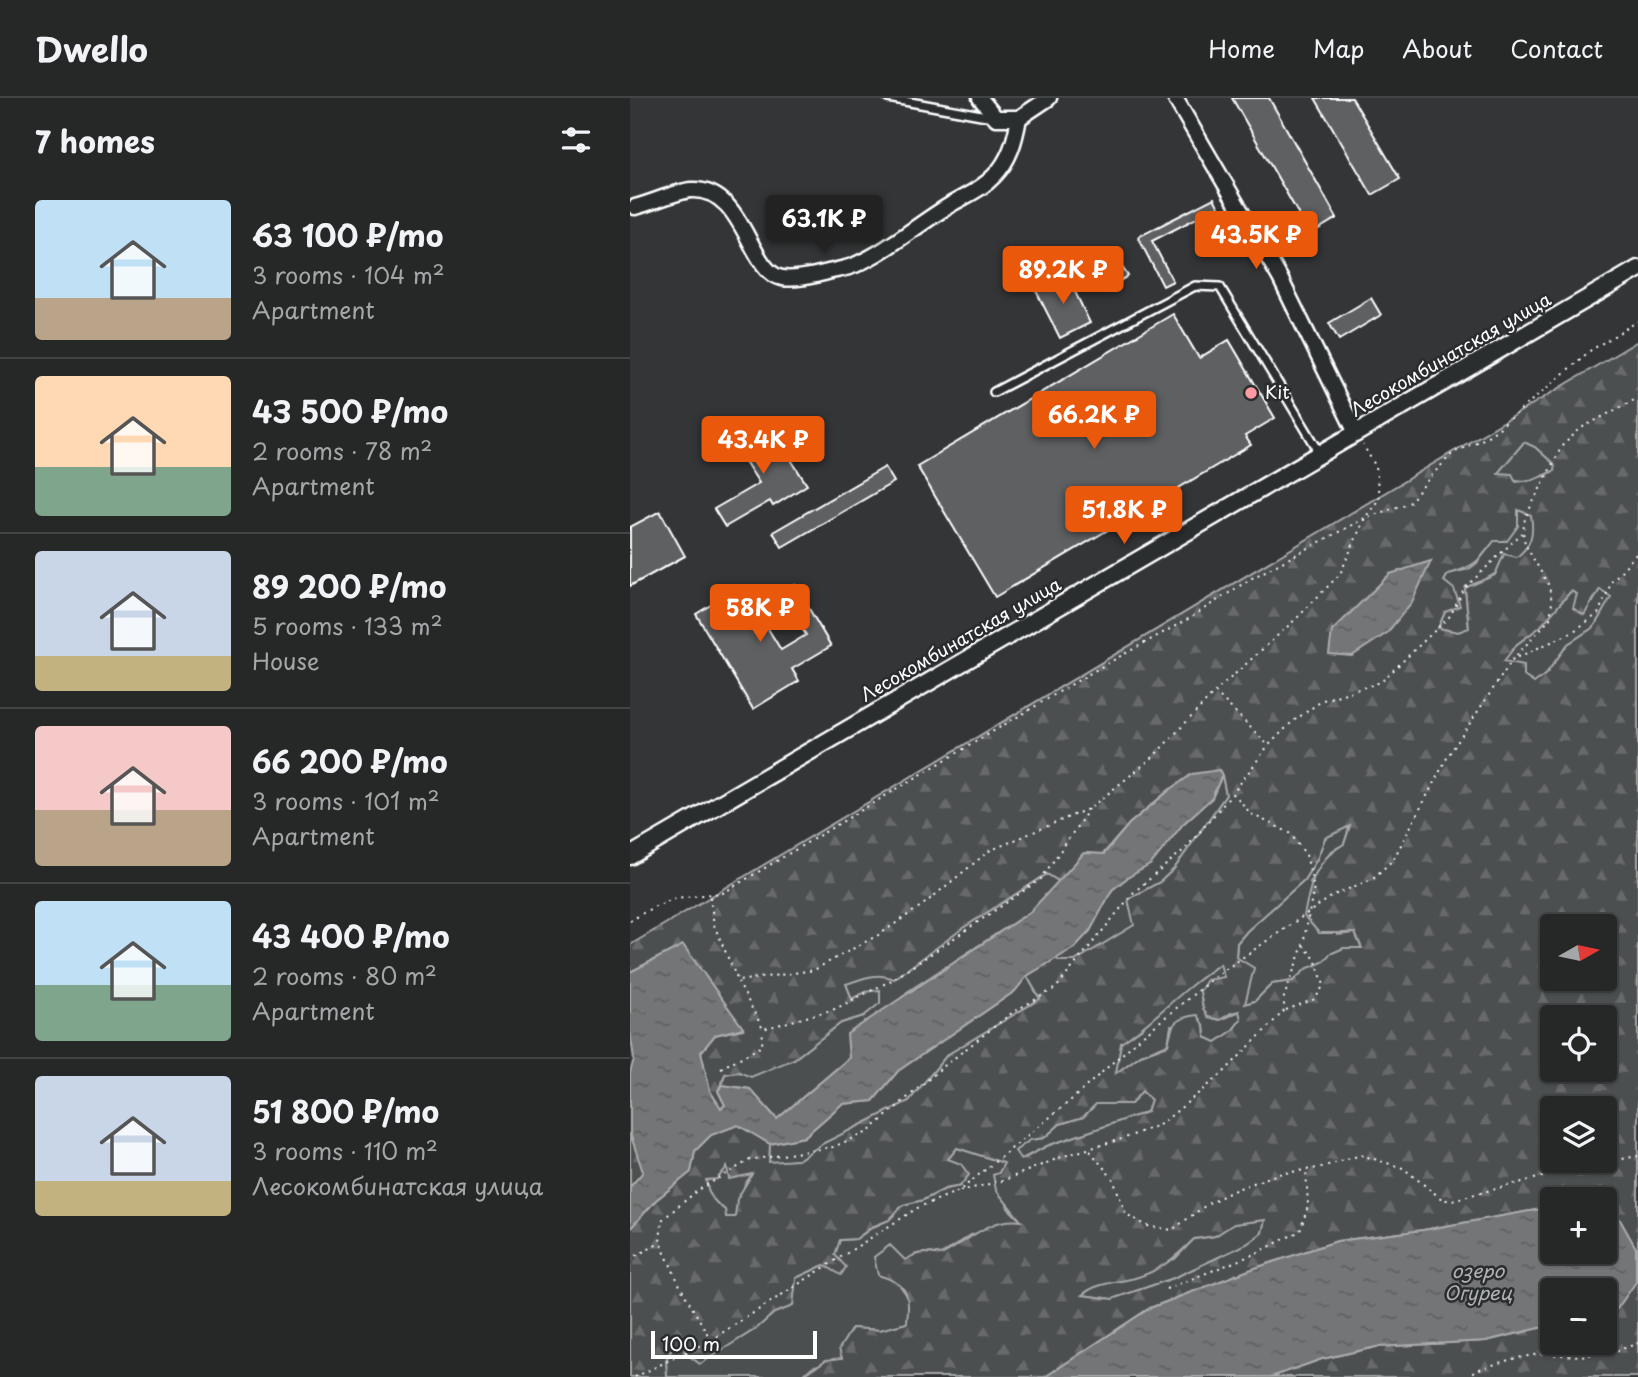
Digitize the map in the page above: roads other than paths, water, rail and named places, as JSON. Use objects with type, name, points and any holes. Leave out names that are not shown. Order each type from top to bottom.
[{"type":"street","points":[[980,98],[996,118],[1019,118],[1049,98]]},
{"type":"street","points":[[1175,98],[1280,278],[1356,433]]},
{"type":"street","points":[[635,207],[654,203],[687,190],[699,190],[719,197],[733,213],[764,264],[776,276],[806,278],[852,266],[872,257],[950,205],[974,193],[995,175],[1014,147],[1019,118]]},
{"type":"street","name":"Лесокомбинатская улица","points":[[630,856],[1638,268]]},
{"type":"lane","points":[[888,98],[996,118]]},
{"type":"lane","points":[[994,393],[1195,286],[1220,287],[1320,453]]},
{"type":"water","points":[[1431,561],[1412,602],[1387,633],[1352,656],[1329,654],[1332,631],[1390,574]]},
{"type":"water","points":[[1219,770],[1222,775],[1212,798],[1183,824],[1151,864],[1112,890],[1090,931],[1074,948],[1027,976],[1015,991],[898,1071],[873,1101],[842,1104],[804,1137],[770,1144],[738,1125],[711,1135],[695,1151],[691,1172],[656,1200],[630,1229],[630,1187],[643,1172],[630,1133],[630,1073],[634,1059],[630,1031],[630,972],[683,945],[743,1028],[715,1035],[701,1052],[710,1091],[721,1108],[725,1105],[718,1091],[722,1085],[750,1089],[777,1119],[849,1058],[847,1034],[1030,912],[1084,853],[1104,854],[1129,824],[1192,774]]},
{"type":"water","name":"озеро Огурец","points":[[1540,1209],[1540,1264],[1617,1264],[1617,1216],[1636,1248],[1636,1282],[1617,1309],[1617,1278],[1540,1278],[1540,1328],[1486,1341],[1376,1347],[1322,1359],[1271,1377],[1045,1377],[1150,1308],[1252,1269],[1337,1241],[1423,1230]]},
{"type":"place","name":"Kit","points":[[1251,393]]}]
